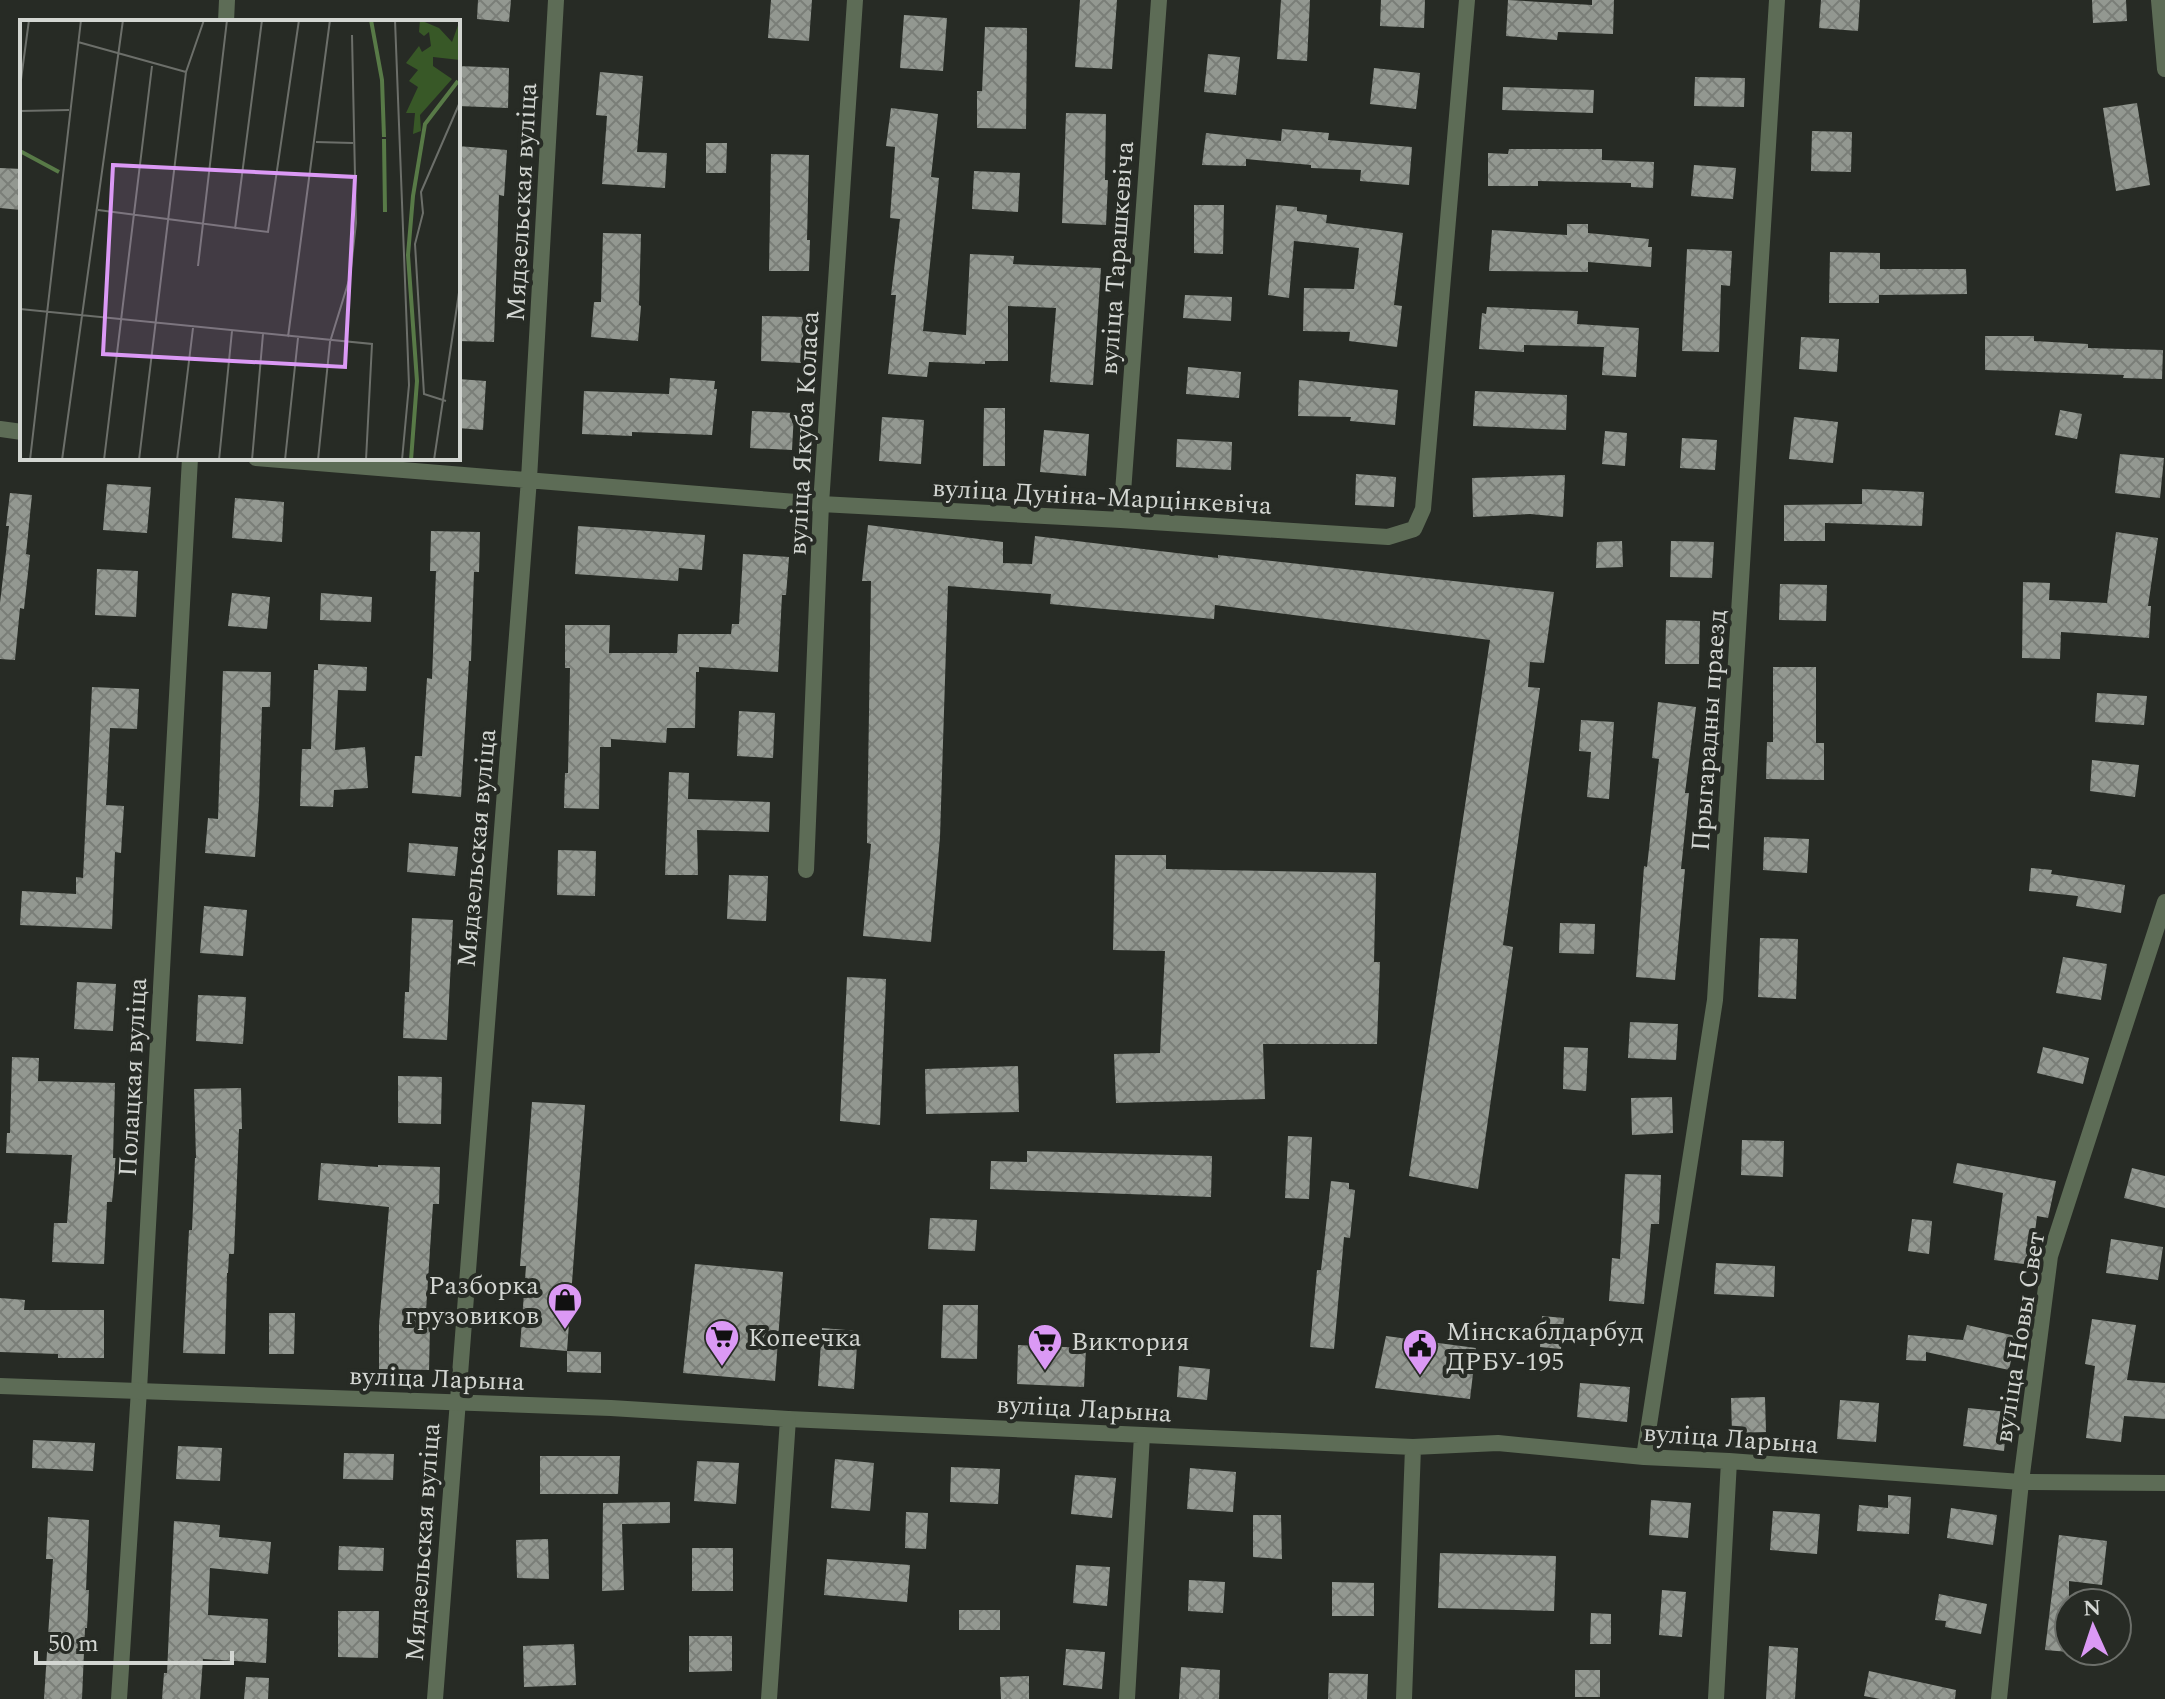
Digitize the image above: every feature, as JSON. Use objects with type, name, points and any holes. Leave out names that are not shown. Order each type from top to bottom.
[{"type":"street","points":[[226,20],[227,0]]},
{"type":"street","name":"Мядзельская вуліца","points":[[435,1699],[529,479],[556,0]]},
{"type":"street","name":"вуліца Якуба Коласа","points":[[806,870],[821,504],[855,0]]},
{"type":"street","name":"вуліца Тарашкевіча","points":[[1121,520],[1159,0]]},
{"type":"street","name":"вуліца Дуніна-Марцінкевіча","points":[[282,460],[821,504],[1388,537],[1414,529],[1423,509],[1467,0]]},
{"type":"street","name":"Прыгарадны праезд","points":[[1644,1457],[1715,1000],[1777,0]]},
{"type":"street","points":[[2159,0],[2165,69]]},
{"type":"street","points":[[0,429],[20,432]]},
{"type":"street","name":"Полацкая вуліца","points":[[119,1699],[190,460]]},
{"type":"street","name":"вуліца Новы Свет","points":[[1999,1699],[2021,1482],[2050,1256],[2165,902]]},
{"type":"street","name":"вуліца Ларына","points":[[0,1386],[611,1408],[1413,1447],[1498,1443],[1644,1457],[2021,1482],[2165,1483]]},
{"type":"street","points":[[769,1699],[788,1419]]},
{"type":"street","points":[[1127,1699],[1142,1435]]},
{"type":"street","points":[[1404,1699],[1413,1447]]},
{"type":"street","points":[[1716,1699],[1729,1461]]},
{"type":"building","points":[[478,0],[511,0],[509,22],[477,19]]},
{"type":"building","points":[[771,0],[812,0],[809,41],[768,38]]},
{"type":"building","points":[[1080,0],[1117,0],[1112,69],[1075,67]]},
{"type":"building","points":[[1281,0],[1310,0],[1307,61],[1277,59]]},
{"type":"building","points":[[1381,0],[1425,0],[1424,28],[1380,26]]},
{"type":"building","points":[[1508,0],[1592,5],[1592,0],[1614,0],[1613,34],[1558,32],[1557,40],[1506,36]]},
{"type":"building","points":[[1821,0],[1860,0],[1858,31],[1819,28]]},
{"type":"building","points":[[2092,0],[2126,0],[2127,21],[2093,23]]},
{"type":"building","points":[[904,15],[947,18],[943,71],[900,68]]},
{"type":"building","points":[[985,27],[1027,28],[1026,129],[977,128],[977,91],[982,91]]},
{"type":"building","points":[[1208,54],[1240,57],[1236,95],[1204,92]]},
{"type":"building","points":[[460,66],[509,68],[508,108],[460,106]]},
{"type":"building","points":[[1374,68],[1420,73],[1416,109],[1370,104]]},
{"type":"building","points":[[600,72],[643,76],[637,152],[667,153],[665,188],[602,184],[607,116],[596,115]]},
{"type":"building","points":[[1695,77],[1745,78],[1744,107],[1694,106]]},
{"type":"building","points":[[1503,87],[1594,90],[1593,113],[1502,110]]},
{"type":"building","points":[[2137,103],[2150,185],[2116,191],[2103,108]]},
{"type":"building","points":[[891,108],[938,114],[931,177],[939,178],[923,331],[966,335],[970,254],[1014,256],[1013,264],[1101,268],[1093,385],[1050,382],[1056,308],[1008,306],[1008,361],[985,361],[985,364],[929,362],[927,377],[888,374],[896,295],[891,295],[900,219],[890,218],[895,147],[886,146]]},
{"type":"building","points":[[1066,113],[1106,114],[1106,225],[1062,223]]},
{"type":"building","points":[[1282,129],[1329,133],[1328,140],[1412,147],[1409,185],[1360,181],[1361,170],[1311,168],[1311,165],[1246,159],[1246,166],[1202,165],[1206,133],[1281,141]]},
{"type":"building","points":[[1812,131],[1852,132],[1851,172],[1811,171]]},
{"type":"building","points":[[706,143],[727,143],[726,173],[706,173]]},
{"type":"building","points":[[460,146],[507,150],[504,196],[499,195],[494,342],[460,341]]},
{"type":"building","points":[[1509,149],[1602,149],[1602,160],[1654,162],[1653,188],[1631,187],[1631,183],[1538,181],[1538,186],[1488,186],[1488,153],[1508,154]]},
{"type":"building","points":[[771,154],[809,155],[809,271],[769,271]]},
{"type":"building","points":[[1694,165],[1736,168],[1733,199],[1691,196]]},
{"type":"building","points":[[0,168],[20,169],[20,210],[0,208]]},
{"type":"building","points":[[974,171],[1020,173],[1018,212],[972,209]]},
{"type":"building","points":[[1194,205],[1224,205],[1223,254],[1194,253]]},
{"type":"building","points":[[1276,205],[1327,215],[1326,223],[1403,233],[1394,305],[1402,306],[1397,347],[1349,341],[1350,332],[1303,331],[1304,288],[1354,289],[1359,248],[1294,241],[1289,298],[1268,295]]},
{"type":"building","points":[[1567,224],[1588,224],[1588,233],[1649,239],[1648,247],[1652,247],[1651,267],[1588,262],[1588,272],[1489,271],[1492,230],[1567,235]]},
{"type":"building","points":[[603,233],[641,234],[638,341],[591,337],[594,302],[601,302]]},
{"type":"building","points":[[1687,249],[1732,251],[1730,286],[1721,285],[1719,352],[1682,351]]},
{"type":"building","points":[[1830,252],[1880,253],[1880,269],[1966,269],[1967,294],[1879,295],[1879,303],[1829,303]]},
{"type":"building","points":[[1185,295],[1232,297],[1231,321],[1183,318]]},
{"type":"building","points":[[1487,307],[1578,311],[1577,324],[1639,328],[1636,377],[1602,375],[1604,347],[1524,345],[1524,352],[1479,349],[1482,313],[1486,314]]},
{"type":"building","points":[[762,316],[804,317],[802,363],[761,361]]},
{"type":"building","points":[[1985,336],[2034,336],[2034,341],[2088,344],[2088,348],[2163,350],[2162,379],[1985,370]]},
{"type":"building","points":[[1801,337],[1839,339],[1837,372],[1799,369]]},
{"type":"building","points":[[1188,367],[1241,372],[1239,398],[1186,394]]},
{"type":"building","points":[[670,378],[715,381],[714,389],[717,389],[712,435],[582,434],[584,391],[669,394]]},
{"type":"building","points":[[460,379],[486,381],[483,430],[460,428]]},
{"type":"building","points":[[1299,380],[1398,390],[1395,425],[1350,421],[1351,417],[1298,416]]},
{"type":"building","points":[[1475,391],[1567,395],[1566,430],[1473,426]]},
{"type":"building","points":[[984,408],[1005,408],[1005,466],[983,466]]},
{"type":"building","points":[[2060,410],[2082,414],[2077,439],[2055,435]]},
{"type":"building","points":[[752,411],[794,413],[792,450],[750,448]]},
{"type":"building","points":[[882,417],[924,420],[921,464],[879,461]]},
{"type":"building","points":[[1794,417],[1838,422],[1833,463],[1789,459]]},
{"type":"building","points":[[1044,430],[1089,434],[1086,476],[1040,472]]},
{"type":"building","points":[[1605,431],[1627,433],[1625,466],[1602,464]]},
{"type":"building","points":[[1682,438],[1717,440],[1715,470],[1680,468]]},
{"type":"building","points":[[1177,439],[1232,442],[1231,470],[1176,467]]},
{"type":"building","points":[[2120,454],[2164,458],[2160,498],[2115,493]]},
{"type":"building","points":[[1356,474],[1396,477],[1394,507],[1355,505]]},
{"type":"building","points":[[1565,475],[1563,517],[1530,514],[1473,517],[1472,478]]},
{"type":"building","points":[[107,484],[151,487],[147,533],[103,530]]},
{"type":"building","points":[[1862,489],[1924,492],[1922,526],[1825,523],[1825,541],[1784,541],[1784,505],[1862,504]]},
{"type":"building","points":[[10,493],[32,495],[26,554],[30,555],[24,609],[20,608],[15,660],[0,659],[0,603]]},
{"type":"building","points":[[235,498],[284,502],[282,542],[232,538]]},
{"type":"building","points":[[868,525],[1003,542],[1003,563],[1032,564],[1035,536],[1554,592],[1544,663],[1530,662],[1528,687],[1540,688],[1503,945],[1513,947],[1478,1189],[1409,1176],[1490,640],[1215,605],[1214,619],[1050,604],[1051,594],[948,586],[940,837],[931,942],[863,936],[871,844],[867,843],[871,581],[862,581]]},
{"type":"building","points":[[578,526],[705,535],[702,570],[679,568],[678,581],[575,574]]},
{"type":"building","points":[[431,531],[480,532],[479,572],[474,572],[461,797],[412,793],[415,756],[422,756],[427,678],[432,679],[436,571],[430,571]]},
{"type":"building","points":[[2116,532],[2158,538],[2148,606],[2151,606],[2149,638],[2061,632],[2060,659],[2022,658],[2023,582],[2050,583],[2049,600],[2107,603]]},
{"type":"building","points":[[1622,541],[1623,567],[1596,568],[1597,542]]},
{"type":"building","points":[[1671,541],[1714,542],[1712,578],[1670,577]]},
{"type":"building","points":[[743,554],[789,557],[786,595],[782,595],[778,672],[699,667],[699,672],[696,672],[695,728],[667,728],[666,743],[611,739],[611,747],[600,747],[599,809],[564,808],[565,773],[568,773],[570,668],[565,668],[565,625],[610,625],[609,653],[677,653],[678,634],[731,634],[732,624],[739,624]]},
{"type":"building","points":[[97,569],[138,571],[136,617],[95,615]]},
{"type":"building","points":[[1780,584],[1827,585],[1826,621],[1779,620]]},
{"type":"building","points":[[232,593],[270,597],[267,629],[228,626]]},
{"type":"building","points":[[321,593],[372,597],[371,622],[320,620]]},
{"type":"building","points":[[1666,620],[1700,621],[1699,664],[1665,664]]},
{"type":"building","points":[[318,664],[367,667],[366,691],[338,690],[335,750],[365,747],[368,788],[334,790],[333,807],[300,806],[302,749],[311,749],[314,670],[318,670]]},
{"type":"building","points":[[1773,667],[1816,667],[1816,743],[1824,743],[1824,780],[1766,779],[1767,742],[1773,742]]},
{"type":"building","points":[[223,671],[271,672],[270,707],[262,707],[255,857],[205,853],[208,818],[218,819]]},
{"type":"building","points":[[92,687],[139,689],[137,729],[110,728],[106,805],[124,806],[121,853],[115,852],[112,929],[20,925],[22,891],[76,894],[76,877],[83,878]]},
{"type":"building","points":[[2097,693],[2147,696],[2144,725],[2095,722]]},
{"type":"building","points":[[1658,702],[1696,707],[1685,793],[1689,793],[1681,869],[1685,869],[1675,980],[1636,977],[1644,866],[1647,867],[1659,759],[1652,758]]},
{"type":"building","points":[[739,711],[775,713],[773,758],[737,756]]},
{"type":"building","points":[[1581,720],[1614,722],[1609,799],[1587,797],[1591,752],[1579,751]]},
{"type":"building","points":[[2092,760],[2139,765],[2135,797],[2090,791]]},
{"type":"building","points":[[669,772],[689,773],[688,799],[770,802],[769,832],[697,830],[698,875],[665,875]]},
{"type":"building","points":[[1764,837],[1809,839],[1807,873],[1763,870]]},
{"type":"building","points":[[409,843],[458,847],[455,876],[407,872]]},
{"type":"building","points":[[558,850],[596,851],[595,896],[557,895]]},
{"type":"building","points":[[1115,855],[1166,855],[1166,869],[1376,873],[1374,962],[1380,962],[1377,1044],[1263,1044],[1265,1099],[1116,1103],[1114,1054],[1160,1053],[1165,951],[1113,950]]},
{"type":"building","points":[[2031,868],[2125,885],[2121,913],[2076,906],[2078,896],[2029,891]]},
{"type":"building","points":[[729,875],[768,876],[766,921],[727,919]]},
{"type":"building","points":[[204,906],[247,910],[243,956],[200,953]]},
{"type":"building","points":[[412,918],[453,920],[447,1040],[403,1038],[405,992],[409,992]]},
{"type":"building","points":[[1560,923],[1595,924],[1594,954],[1559,953]]},
{"type":"building","points":[[1760,938],[1798,939],[1796,999],[1758,997]]},
{"type":"building","points":[[2063,957],[2107,964],[2101,1000],[2056,993]]},
{"type":"building","points":[[847,977],[886,979],[880,1125],[840,1121]]},
{"type":"building","points":[[77,982],[116,984],[113,1031],[74,1029]]},
{"type":"building","points":[[198,995],[246,997],[243,1044],[196,1041]]},
{"type":"building","points":[[1630,1022],[1678,1024],[1676,1060],[1628,1058]]},
{"type":"building","points":[[1564,1047],[1588,1048],[1586,1091],[1563,1089]]},
{"type":"building","points":[[2043,1047],[2089,1058],[2083,1084],[2037,1073]]},
{"type":"building","points":[[12,1057],[39,1058],[38,1081],[115,1083],[113,1158],[116,1158],[112,1202],[107,1202],[104,1264],[52,1262],[54,1223],[67,1223],[72,1155],[6,1153],[7,1133],[10,1133]]},
{"type":"building","points":[[1018,1066],[1019,1112],[926,1114],[925,1069]]},
{"type":"building","points":[[398,1076],[442,1077],[441,1124],[398,1123]]},
{"type":"building","points":[[241,1088],[242,1129],[239,1129],[234,1254],[229,1254],[227,1273],[225,1354],[183,1353],[196,1158],[194,1089]]},
{"type":"building","points":[[1672,1097],[1673,1133],[1632,1135],[1631,1098]]},
{"type":"building","points":[[532,1102],[585,1105],[567,1351],[520,1347],[526,1266],[520,1266]]},
{"type":"building","points":[[1288,1136],[1312,1137],[1309,1199],[1285,1198]]},
{"type":"building","points":[[1742,1140],[1784,1141],[1783,1177],[1741,1175]]},
{"type":"building","points":[[1027,1151],[1212,1156],[1211,1197],[990,1189],[991,1161],[1027,1162]]},
{"type":"building","points":[[321,1163],[440,1167],[439,1204],[433,1204],[425,1326],[430,1326],[429,1370],[379,1369],[379,1325],[389,1207],[318,1200]]},
{"type":"building","points":[[1957,1163],[2056,1181],[2048,1218],[2037,1216],[2031,1265],[1994,1260],[2003,1193],[1953,1183]]},
{"type":"building","points":[[2132,1168],[2165,1176],[2165,1208],[2124,1198]]},
{"type":"building","points":[[1625,1174],[1661,1175],[1659,1224],[1651,1224],[1644,1304],[1609,1301],[1612,1258],[1620,1259]]},
{"type":"building","points":[[1331,1181],[1349,1183],[1349,1189],[1355,1190],[1350,1238],[1344,1237],[1334,1349],[1310,1347],[1317,1270],[1321,1270]]},
{"type":"building","points":[[930,1218],[977,1220],[975,1251],[928,1249]]},
{"type":"building","points":[[1912,1219],[1932,1221],[1929,1254],[1908,1251]]},
{"type":"building","points":[[2111,1239],[2163,1247],[2158,1280],[2106,1273]]},
{"type":"building","points":[[1716,1263],[1775,1266],[1774,1297],[1714,1294]]},
{"type":"building","points":[[695,1264],[783,1272],[775,1381],[683,1373]]},
{"type":"building","points":[[0,1298],[25,1300],[24,1310],[104,1310],[104,1358],[58,1358],[58,1354],[0,1352]]},
{"type":"building","points":[[943,1305],[978,1305],[977,1359],[941,1358]]},
{"type":"building","points":[[269,1313],[295,1313],[294,1354],[269,1354]]},
{"type":"building","points":[[1542,1316],[1564,1318],[1561,1349],[1540,1347]]},
{"type":"building","points":[[2092,1319],[2136,1325],[2127,1380],[2165,1383],[2165,1419],[2124,1416],[2121,1442],[2086,1438],[2095,1366],[2085,1364]]},
{"type":"building","points":[[1967,1325],[2016,1336],[2009,1370],[1926,1352],[1926,1361],[1906,1360],[1908,1335],[1963,1340]]},
{"type":"building","points":[[822,1328],[858,1331],[854,1389],[818,1386]]},
{"type":"building","points":[[1386,1336],[1476,1348],[1470,1399],[1375,1388]]},
{"type":"building","points":[[1018,1345],[1086,1348],[1084,1387],[1017,1384]]},
{"type":"building","points":[[567,1351],[601,1352],[601,1373],[567,1372]]},
{"type":"building","points":[[1179,1366],[1210,1369],[1207,1400],[1177,1397]]},
{"type":"building","points":[[1580,1383],[1630,1387],[1627,1422],[1577,1417]]},
{"type":"building","points":[[1765,1397],[1766,1432],[1732,1433],[1731,1398]]},
{"type":"building","points":[[1840,1400],[1879,1403],[1876,1442],[1837,1439]]},
{"type":"building","points":[[1968,1408],[2008,1412],[2004,1451],[1963,1446]]},
{"type":"building","points":[[33,1440],[95,1443],[93,1471],[32,1468]]},
{"type":"building","points":[[178,1446],[222,1448],[220,1481],[176,1479]]},
{"type":"building","points":[[344,1453],[394,1454],[393,1480],[343,1479]]},
{"type":"building","points":[[540,1456],[620,1456],[618,1494],[540,1494]]},
{"type":"building","points":[[835,1459],[874,1463],[870,1511],[831,1508]]},
{"type":"building","points":[[697,1461],[739,1463],[736,1504],[694,1501]]},
{"type":"building","points":[[951,1467],[1000,1469],[998,1504],[950,1502]]},
{"type":"building","points":[[1190,1468],[1236,1472],[1233,1512],[1187,1509]]},
{"type":"building","points":[[1075,1475],[1116,1478],[1112,1518],[1071,1514]]},
{"type":"building","points":[[1888,1495],[1911,1497],[1909,1534],[1857,1531],[1859,1505],[1888,1508]]},
{"type":"building","points":[[1651,1500],[1691,1503],[1688,1538],[1649,1535]]},
{"type":"building","points":[[670,1502],[670,1523],[622,1524],[624,1590],[602,1591],[603,1503]]},
{"type":"building","points":[[1951,1508],[1997,1515],[1993,1545],[1947,1538]]},
{"type":"building","points":[[1773,1511],[1820,1514],[1817,1554],[1770,1550]]},
{"type":"building","points":[[906,1512],[928,1513],[926,1549],[905,1548]]},
{"type":"building","points":[[1253,1515],[1281,1515],[1282,1559],[1253,1557]]},
{"type":"building","points":[[48,1517],[89,1520],[86,1590],[89,1590],[82,1699],[44,1699],[53,1559],[46,1559]]},
{"type":"building","points":[[174,1521],[220,1525],[219,1537],[271,1542],[268,1574],[210,1568],[208,1615],[268,1619],[266,1663],[203,1659],[200,1699],[162,1699],[164,1673],[167,1673]]},
{"type":"building","points":[[2059,1535],[2107,1541],[2102,1585],[2069,1581],[2069,1587],[2053,1587],[2053,1651],[2045,1650]]},
{"type":"building","points":[[548,1539],[549,1579],[517,1578],[516,1540]]},
{"type":"building","points":[[339,1546],[384,1548],[383,1571],[338,1570]]},
{"type":"building","points":[[692,1548],[733,1548],[733,1591],[692,1591]]},
{"type":"building","points":[[1440,1553],[1556,1556],[1554,1611],[1438,1608]]},
{"type":"building","points":[[827,1559],[910,1565],[907,1602],[824,1595]]},
{"type":"building","points":[[1076,1565],[1110,1567],[1107,1606],[1073,1603]]},
{"type":"building","points":[[1189,1580],[1225,1582],[1223,1613],[1188,1611]]},
{"type":"building","points":[[1332,1582],[1374,1583],[1374,1616],[1332,1616]]},
{"type":"building","points":[[1662,1590],[1686,1592],[1682,1637],[1659,1635]]},
{"type":"building","points":[[1939,1594],[1987,1604],[1981,1634],[1945,1627],[1946,1621],[1935,1620]]},
{"type":"building","points":[[959,1610],[1000,1610],[1000,1630],[959,1630]]},
{"type":"building","points":[[338,1611],[379,1611],[378,1658],[338,1657]]},
{"type":"building","points":[[1591,1613],[1611,1614],[1611,1644],[1590,1644]]},
{"type":"building","points":[[689,1636],[732,1636],[732,1671],[689,1672]]},
{"type":"building","points":[[574,1644],[576,1685],[524,1687],[523,1646]]},
{"type":"building","points":[[1769,1646],[1798,1648],[1795,1699],[1766,1699]]},
{"type":"building","points":[[1066,1649],[1105,1652],[1102,1689],[1063,1685]]},
{"type":"building","points":[[1181,1667],[1220,1670],[1219,1699],[1179,1699]]},
{"type":"building","points":[[1575,1670],[1600,1670],[1600,1697],[1575,1697]]},
{"type":"building","points":[[1869,1671],[1956,1690],[1955,1699],[1880,1699],[1864,1696]]},
{"type":"building","points":[[1329,1673],[1368,1674],[1367,1699],[1328,1699]]},
{"type":"building","points":[[1029,1676],[1029,1699],[1001,1699],[1000,1677]]},
{"type":"building","points":[[246,1677],[269,1678],[268,1699],[244,1699]]},
{"type":"place","name":"Разборка грузовиков","points":[[565,1331]]},
{"type":"place","name":"Копеечка","points":[[722,1368]]},
{"type":"place","name":"Виктория","points":[[1045,1372]]},
{"type":"place","name":"Мінскаблдарбуд ДРБУ-195","points":[[1420,1377]]}]
